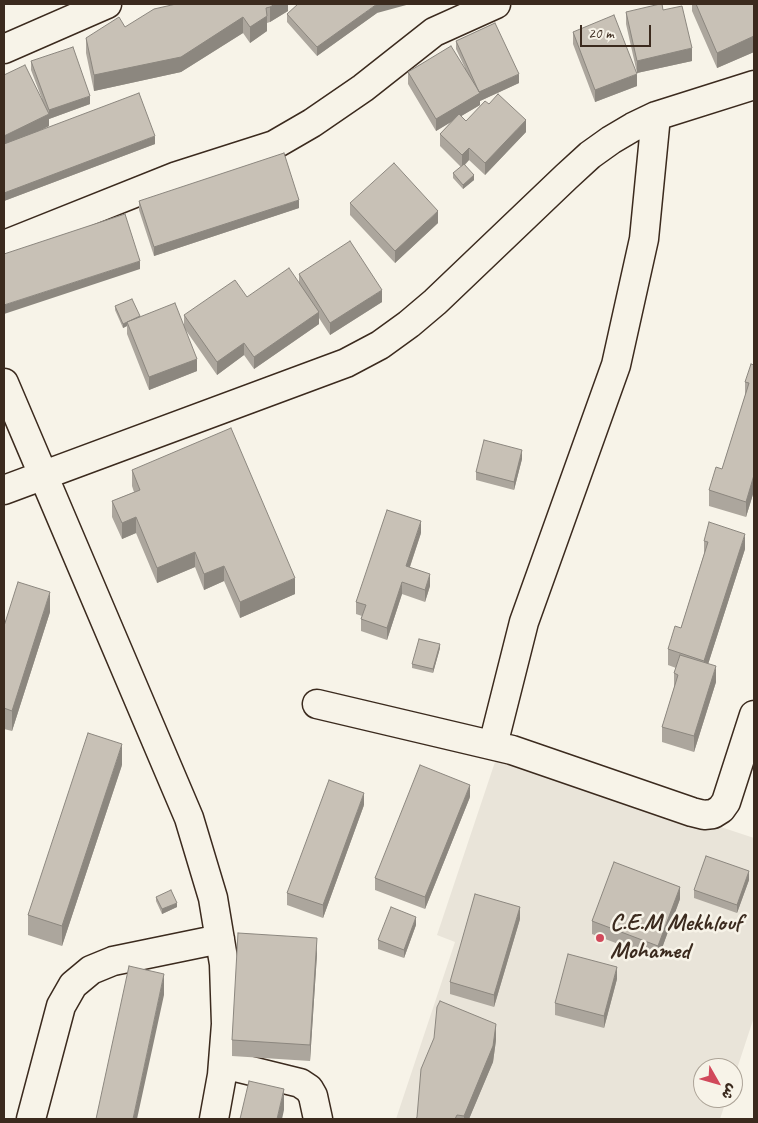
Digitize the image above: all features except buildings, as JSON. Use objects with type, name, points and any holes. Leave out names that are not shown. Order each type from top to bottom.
[{"type":"street","points":[[4,49],[107,4]]},
{"type":"street","points":[[4,245],[177,176],[274,145],[312,123],[363,88],[434,32],[496,4]]},
{"type":"street","points":[[4,490],[346,363],[380,345],[435,302],[590,155],[633,127],[656,116],[754,85]]},
{"type":"street","points":[[493,745],[524,622],[616,365],[644,239],[656,116]]},
{"type":"street","points":[[4,383],[189,818],[213,898],[224,964],[226,1024],[223,1064],[214,1119]]},
{"type":"street","points":[[317,704],[512,750],[704,815],[714,814],[721,809],[745,779],[754,715]]},
{"type":"street","points":[[30,1119],[61,1006],[73,985],[91,970],[113,961],[220,939]]},
{"type":"street","points":[[223,1064],[300,1083],[309,1089],[313,1096],[318,1119]]},
{"type":"shaded area","name":"C.E.M Mekhlouf Mohamed","points":[[498,753],[754,838],[754,1017],[741,1058],[693,1058],[693,1108],[724,1108],[720,1119],[396,1119],[455,942],[437,935]]},
{"type":"place","name":"C.E.M Mekhlouf Mohamed","points":[[600,938]]}]
